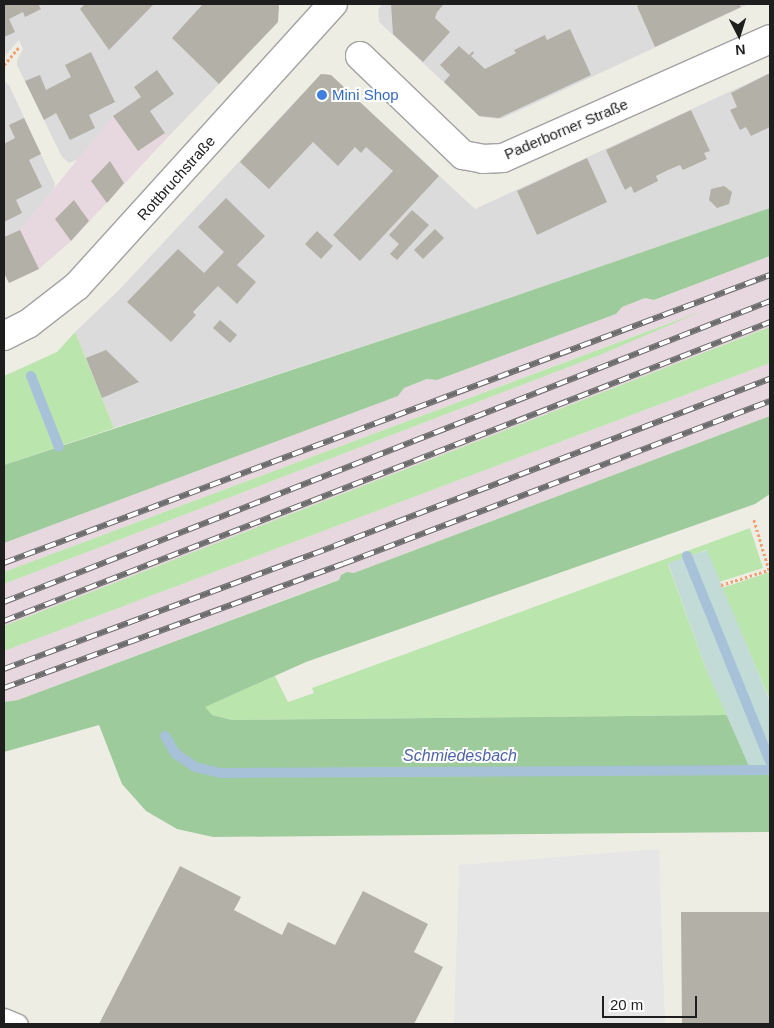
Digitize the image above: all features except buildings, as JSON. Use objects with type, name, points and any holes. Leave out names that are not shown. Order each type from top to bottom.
[{"type":"street","name":"Rottbruchstraße","points":[[4,336],[28,324],[78,286],[321,8]]},
{"type":"street","name":"Paderborner Straße","points":[[360,56],[463,155],[483,159],[503,158],[770,39]]},
{"type":"lane","points":[[4,1018],[18,1024]]},
{"type":"path","points":[[4,65],[19,47]]},
{"type":"path","points":[[720,585],[769,570],[753,517]]},
{"type":"shaded area","points":[[4,4],[277,4],[279,6],[219,84],[168,137],[149,109],[77,160],[69,163],[62,157],[17,65],[17,60],[23,49],[19,40],[4,57]]},
{"type":"shaded area","points":[[383,4],[749,4],[501,119],[481,117],[379,22],[378,9]]},
{"type":"shaded area","points":[[770,73],[770,208],[483,307],[114,428],[75,332],[118,291],[321,74],[331,75],[475,209]]},
{"type":"shaded area","points":[[4,81],[9,85],[55,184],[54,189],[20,230],[4,237]]},
{"type":"shaded area","points":[[141,97],[168,137],[71,241],[39,269],[9,283],[4,273],[4,237],[20,230],[113,116]]},
{"type":"shaded area","points":[[770,256],[770,327],[4,626],[4,584],[600,355],[688,316],[4,572],[4,543],[398,396],[404,388],[428,379],[437,380],[616,314],[622,307],[645,298],[655,300]]},
{"type":"shaded area","points":[[770,363],[770,416],[354,573],[347,572],[341,575],[340,579],[18,700],[4,702],[4,651]]},
{"type":"shaded area","points":[[707,550],[770,701],[770,766],[749,766],[706,669],[668,563]]},
{"type":"shaded area","points":[[659,849],[665,1024],[454,1024],[459,865]]},
{"type":"green space","points":[[770,208],[770,256],[654,300],[645,298],[622,307],[616,314],[437,380],[427,379],[404,388],[398,396],[4,543],[4,465],[483,307]]},
{"type":"green space","points":[[702,311],[600,355],[4,584],[4,572]]},
{"type":"green space","points":[[770,327],[770,363],[4,651],[4,626]]},
{"type":"green space","points":[[75,332],[114,428],[4,465],[4,376],[57,352]]},
{"type":"green space","points":[[770,416],[770,494],[755,504],[306,662],[205,707],[212,715],[232,720],[728,715],[749,766],[770,766],[770,832],[213,837],[177,829],[146,811],[122,784],[99,725],[4,752],[4,702],[18,700],[339,580],[341,575],[347,572],[354,573]]},
{"type":"green space","points":[[750,528],[763,568],[719,582],[706,550],[668,564],[706,669],[728,715],[232,720],[212,715],[204,707],[275,676],[288,702],[314,693],[312,688]]},
{"type":"green space","points":[[770,572],[770,700],[722,588]]},
{"type":"waterway","name":"Schmiedesbach","points":[[31,376],[59,447]]},
{"type":"waterway","points":[[687,556],[770,761]]},
{"type":"waterway","name":"Schmiedesbach","points":[[165,736],[176,754],[195,767],[221,773],[770,770]]},
{"type":"railway","points":[[4,563],[770,275]]},
{"type":"railway","points":[[4,602],[770,301]]},
{"type":"railway","points":[[4,621],[770,322]]},
{"type":"railway","points":[[4,669],[334,546],[770,379]]},
{"type":"railway","points":[[4,688],[343,564],[770,401]]},
{"type":"place","name":"Mini Shop","points":[[322,95]]}]
